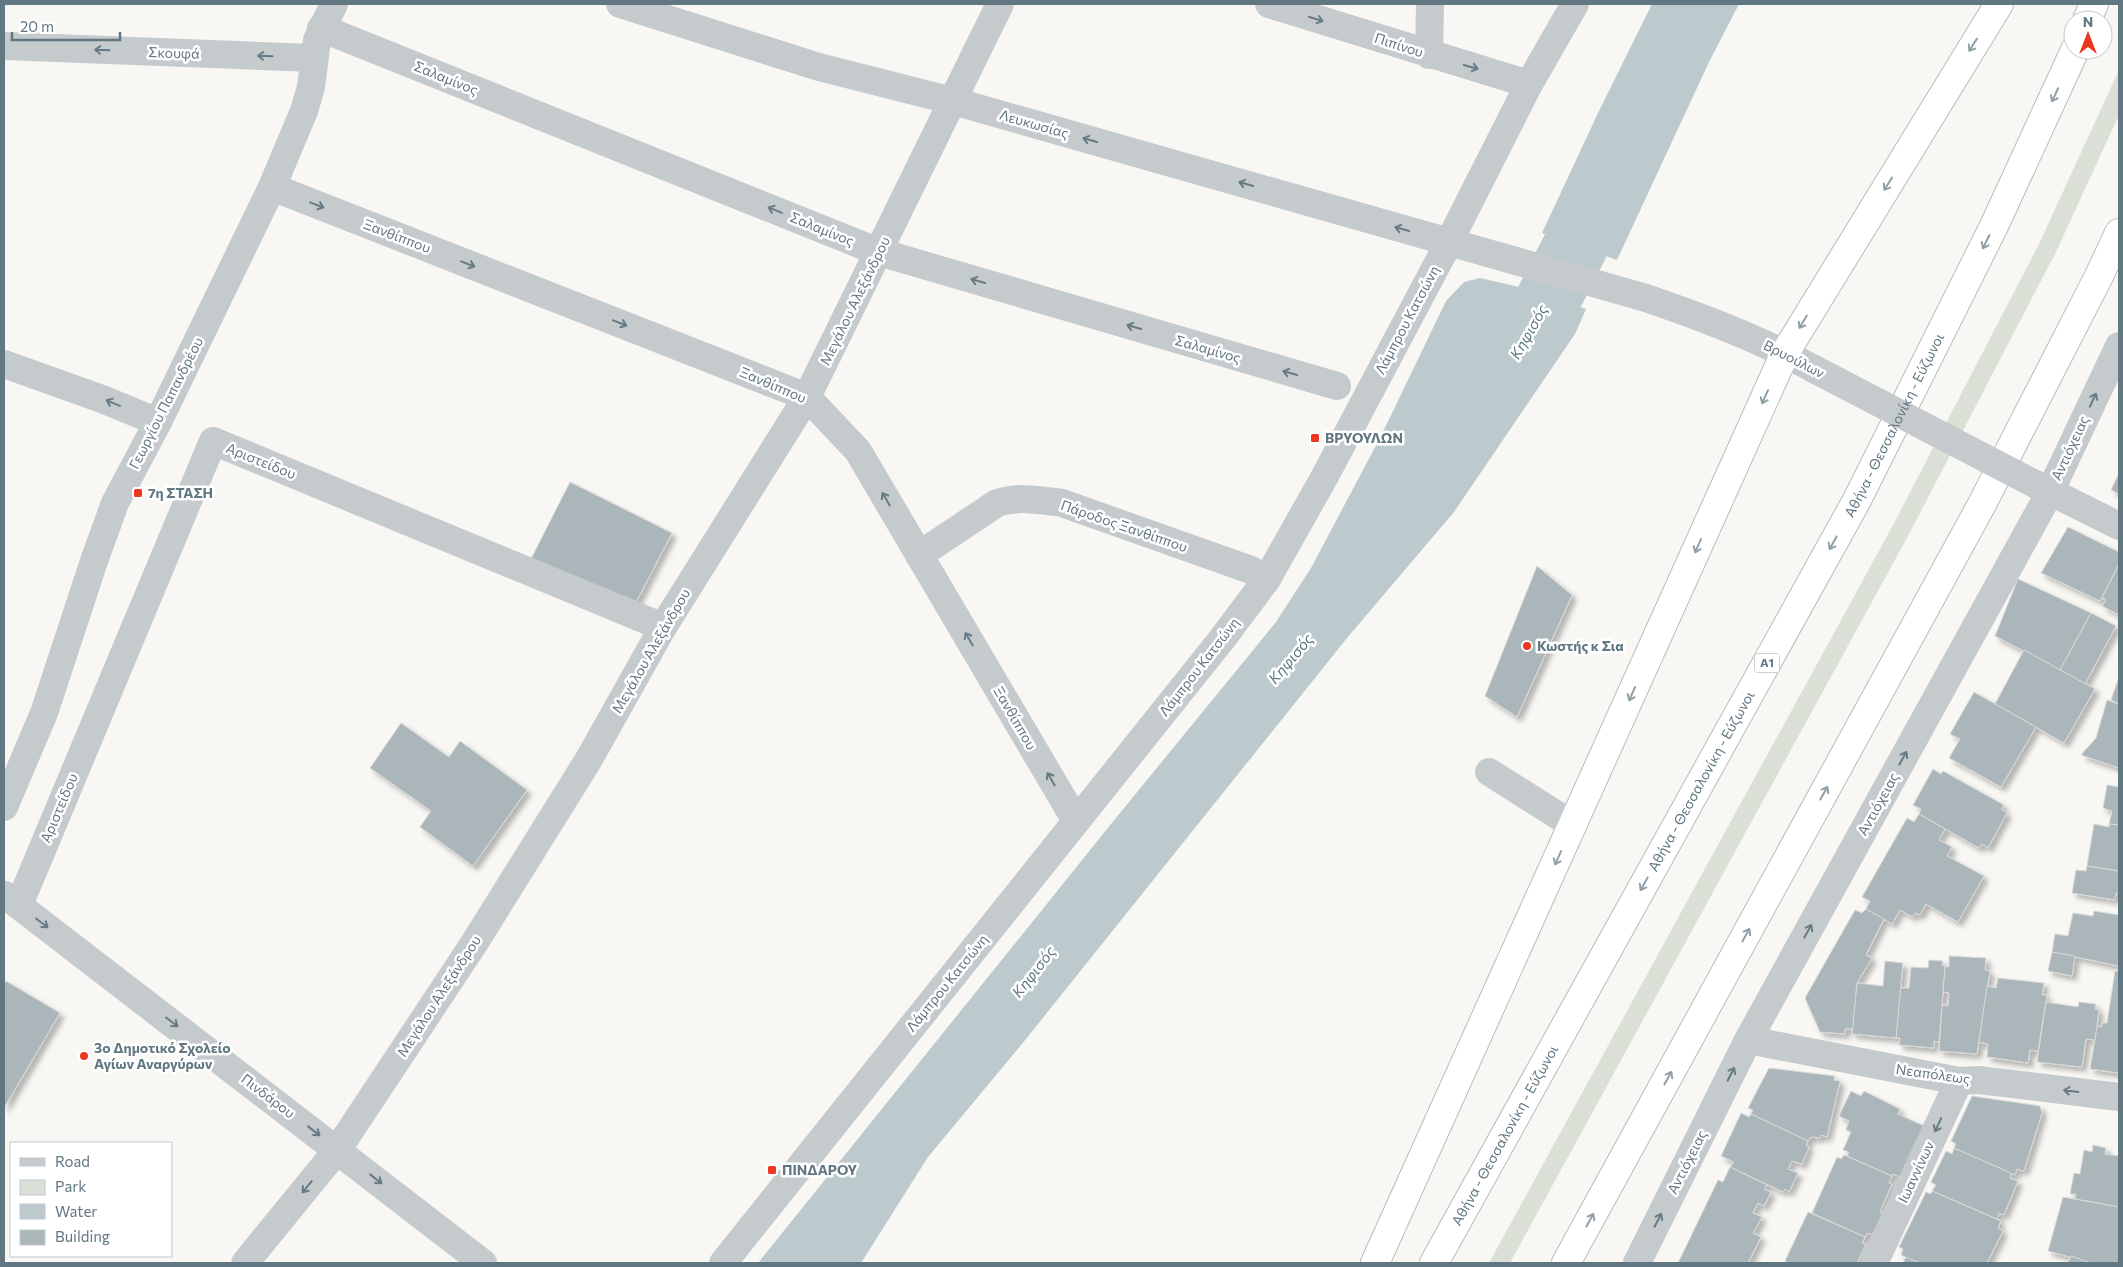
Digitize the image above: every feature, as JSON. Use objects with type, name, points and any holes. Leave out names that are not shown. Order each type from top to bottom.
[{"type":"highway","points":[[1375,1263],[1785,353],[1998,4]]},
{"type":"highway","name":"Αθήνα - Θεσσαλονίκη - Εύζωνοι","points":[[1434,1263],[1857,500],[1994,226],[2069,60]]},
{"type":"highway","points":[[1566,1263],[1981,506],[2100,276],[2119,233]]},
{"type":"street","name":"Γεωργίου Παπανδρέου","points":[[4,807],[44,713],[109,519],[272,187],[306,105],[313,79],[313,58],[321,28],[334,4]]},
{"type":"street","name":"Λευκωσίας","points":[[620,4],[819,67],[953,101],[1449,242]]},
{"type":"street","name":"Μεγάλου Αλεξάνδρου","points":[[245,1263],[338,1150],[476,942],[589,759],[663,627],[807,397],[1000,4]]},
{"type":"street","name":"Πιπίνου","points":[[1269,4],[1429,55],[1528,84]]},
{"type":"street","points":[[1429,55],[1430,4]]},
{"type":"street","name":"Λάμπρου Κατσώνη","points":[[723,1263],[1222,638],[1267,579],[1325,476],[1449,242],[1528,84],[1575,4]]},
{"type":"street","name":"Σαλαμίνος","points":[[321,28],[879,252],[1337,386]]},
{"type":"street","name":"Σκουφά","points":[[4,46],[313,58]]},
{"type":"street","name":"Ξανθίππου","points":[[272,187],[807,397],[858,452],[1076,821]]},
{"type":"street","name":"Βρυούλων","points":[[1449,242],[1646,298],[1712,321],[1785,353],[2119,526]]},
{"type":"street","name":"Αντιόχειας","points":[[1636,1263],[1748,1040],[2119,346]]},
{"type":"street","points":[[4,364],[102,399],[158,422]]},
{"type":"street","name":"Αριστείδου","points":[[11,899],[213,441],[663,627]]},
{"type":"street","name":"Πάροδος Ξανθίππου","points":[[919,555],[997,504],[1010,499],[1030,499],[1062,504],[1251,570]]},
{"type":"street","points":[[1489,772],[1573,825]]},
{"type":"street","name":"Πινδάρου","points":[[11,899],[483,1263]]},
{"type":"street","name":"Νεαπόλεως","points":[[1748,1040],[1959,1081],[1979,1080],[2119,1097]]},
{"type":"street","name":"Ιωαννίνων","points":[[1874,1263],[1959,1081]]},
{"type":"green space","points":[[2119,70],[2119,115],[2056,252],[1908,536],[1510,1263],[1489,1263],[1892,527],[2038,246]]},
{"type":"water","points":[[1652,4],[1739,4],[1709,62],[1617,260],[1542,233]]},
{"type":"water","points":[[1480,278],[1515,286],[1586,309],[1575,334],[1454,512],[1347,638],[1026,1039],[928,1157],[861,1263],[758,1263],[1276,622],[1311,568],[1381,436],[1446,301],[1464,282]]},
{"type":"building","points":[[2119,473],[2119,494],[2111,490]]},
{"type":"building","points":[[570,482],[672,533],[631,612],[530,561]]},
{"type":"building","points":[[2068,527],[2119,552],[2119,564],[2100,601],[2041,573]]},
{"type":"building","points":[[2119,564],[2119,615],[2102,606],[2106,600],[2102,598]]},
{"type":"building","name":"Κωστής κ Σια","points":[[1537,566],[1572,595],[1517,717],[1485,696]]},
{"type":"building","points":[[2018,579],[2091,613],[2060,670],[1995,636]]},
{"type":"building","points":[[2091,613],[2116,626],[2085,684],[2060,670]]},
{"type":"building","points":[[2024,650],[2095,689],[2064,743],[1995,704]]},
{"type":"building","points":[[2119,677],[2119,704],[2111,700]]},
{"type":"building","points":[[1974,692],[2036,727],[2001,787],[1949,758],[1960,739],[1950,734]]},
{"type":"building","points":[[2107,700],[2119,704],[2119,768],[2081,755],[2096,738]]},
{"type":"building","points":[[401,723],[449,757],[460,741],[527,790],[473,866],[420,827],[431,811],[370,768]]},
{"type":"building","points":[[1933,769],[1941,774],[1943,771],[2004,805],[2001,809],[2007,813],[1988,848],[1982,844],[1979,848],[1919,814],[1921,809],[1913,805]]},
{"type":"building","points":[[2107,785],[2119,787],[2119,825],[2109,824],[2112,811],[2103,808]]},
{"type":"building","points":[[1919,814],[1945,829],[1939,840],[1952,847],[1947,856],[1984,876],[1958,922],[1926,904],[1920,915],[1915,913],[1913,917],[1900,910],[1892,924],[1866,909],[1870,901],[1862,897],[1907,818],[1914,822]]},
{"type":"building","points":[[2094,824],[2109,827],[2109,824],[2119,825],[2119,871],[2087,866]]},
{"type":"building","points":[[2087,866],[2119,871],[2119,894],[2116,893],[2115,900],[2072,893],[2076,870],[2086,871]]},
{"type":"building","points":[[1866,909],[1884,919],[1866,955],[1872,958],[1857,983],[1853,1029],[1845,1029],[1845,1034],[1820,1032],[1805,998],[1855,910],[1862,913]]},
{"type":"building","points":[[2094,911],[2119,915],[2119,966],[2052,952],[2055,934],[2068,936],[2073,913],[2093,916]]},
{"type":"building","points":[[2052,952],[2075,956],[2072,976],[2048,971]]},
{"type":"building","points":[[1949,956],[1986,958],[1985,970],[1990,971],[1977,1054],[1939,1051],[1942,1005],[1948,1006],[1949,993],[1943,992],[1945,966],[1949,967]]},
{"type":"building","points":[[1929,960],[1943,961],[1942,965],[1945,966],[1939,1042],[1934,1041],[1934,1048],[1899,1045],[1900,1038],[1896,1038],[1900,988],[1909,988],[1911,967],[1928,968]]},
{"type":"building","points":[[1885,961],[1903,963],[1896,1038],[1852,1034],[1857,983],[1883,986]]},
{"type":"building","points":[[2115,971],[2119,972],[2119,1073],[2090,1069],[2097,1026],[2102,1027],[2102,1023],[2107,1023]]},
{"type":"building","points":[[1998,978],[2044,983],[2042,995],[2047,995],[2038,1051],[2030,1050],[2028,1063],[1987,1057],[1988,1044],[1979,1042],[1987,986],[1996,988]]},
{"type":"building","points":[[6,981],[60,1013],[4,1108],[4,985]]},
{"type":"building","points":[[2046,1002],[2078,1007],[2079,1002],[2096,1004],[2095,1009],[2099,1010],[2095,1040],[2086,1039],[2082,1067],[2037,1062]]},
{"type":"building","points":[[1769,1068],[1835,1076],[1834,1080],[1840,1081],[1827,1137],[1821,1135],[1820,1138],[1811,1137],[1808,1141],[1751,1114],[1753,1110],[1748,1108]]},
{"type":"building","points":[[1851,1091],[1861,1096],[1864,1091],[1900,1109],[1898,1114],[1924,1126],[1900,1177],[1893,1174],[1892,1176],[1847,1156],[1849,1152],[1843,1150],[1851,1132],[1846,1130],[1849,1121],[1839,1116]]},
{"type":"building","points":[[1972,1096],[2040,1106],[2042,1113],[2024,1171],[2017,1169],[2015,1175],[1954,1148],[1956,1144],[1951,1141]]},
{"type":"building","points":[[1741,1113],[1749,1117],[1751,1114],[1808,1141],[1806,1146],[1809,1147],[1802,1164],[1792,1161],[1788,1169],[1798,1173],[1789,1192],[1785,1189],[1783,1192],[1730,1167],[1734,1162],[1721,1156]]},
{"type":"building","points":[[2093,1145],[2106,1148],[2105,1154],[2119,1156],[2119,1207],[2075,1199],[2076,1194],[2070,1194],[2074,1173],[2080,1174],[2084,1150],[2092,1152]]},
{"type":"building","points":[[1954,1148],[2011,1173],[2010,1178],[2018,1181],[2004,1215],[1999,1213],[1997,1219],[1932,1191],[1936,1185],[1931,1182],[1946,1151],[1952,1154]]},
{"type":"building","points":[[1844,1155],[1892,1176],[1889,1183],[1892,1184],[1880,1212],[1883,1213],[1873,1235],[1867,1233],[1865,1237],[1812,1213],[1837,1157],[1841,1159]]},
{"type":"building","points":[[1730,1167],[1767,1185],[1764,1189],[1771,1192],[1764,1206],[1758,1203],[1753,1213],[1762,1217],[1753,1233],[1761,1237],[1748,1263],[1678,1263],[1718,1180],[1723,1182]]},
{"type":"building","points":[[1932,1191],[2001,1221],[1998,1228],[2003,1231],[1987,1263],[1919,1263],[1901,1255],[1903,1249],[1899,1247],[1926,1192],[1931,1194]]},
{"type":"building","points":[[2063,1197],[2119,1207],[2119,1263],[2091,1263],[2048,1251]]},
{"type":"building","points":[[1808,1212],[1865,1237],[1862,1243],[1866,1244],[1857,1263],[1789,1263],[1785,1261]]},
{"type":"building","points":[[2071,1256],[2091,1263],[2068,1263]]},
{"type":"building","points":[[1906,1257],[1919,1263],[1903,1263]]},
{"type":"waterway","name":"Κηφισός","points":[[1504,374],[1528,339],[1699,4]]},
{"type":"place","name":"ΒΡΥΟΥΛΩΝ","points":[[1315,438]]},
{"type":"place","name":"7η ΣΤΑΣΗ","points":[[138,493]]},
{"type":"place","name":"Κωστής κ Σια","points":[[1527,646]]},
{"type":"place","name":"3ο Δημοτικό Σχολείο Αγίων Αναργύρων","points":[[84,1056]]},
{"type":"place","name":"ΠΙΝΔΑΡΟΥ","points":[[772,1170]]}]
